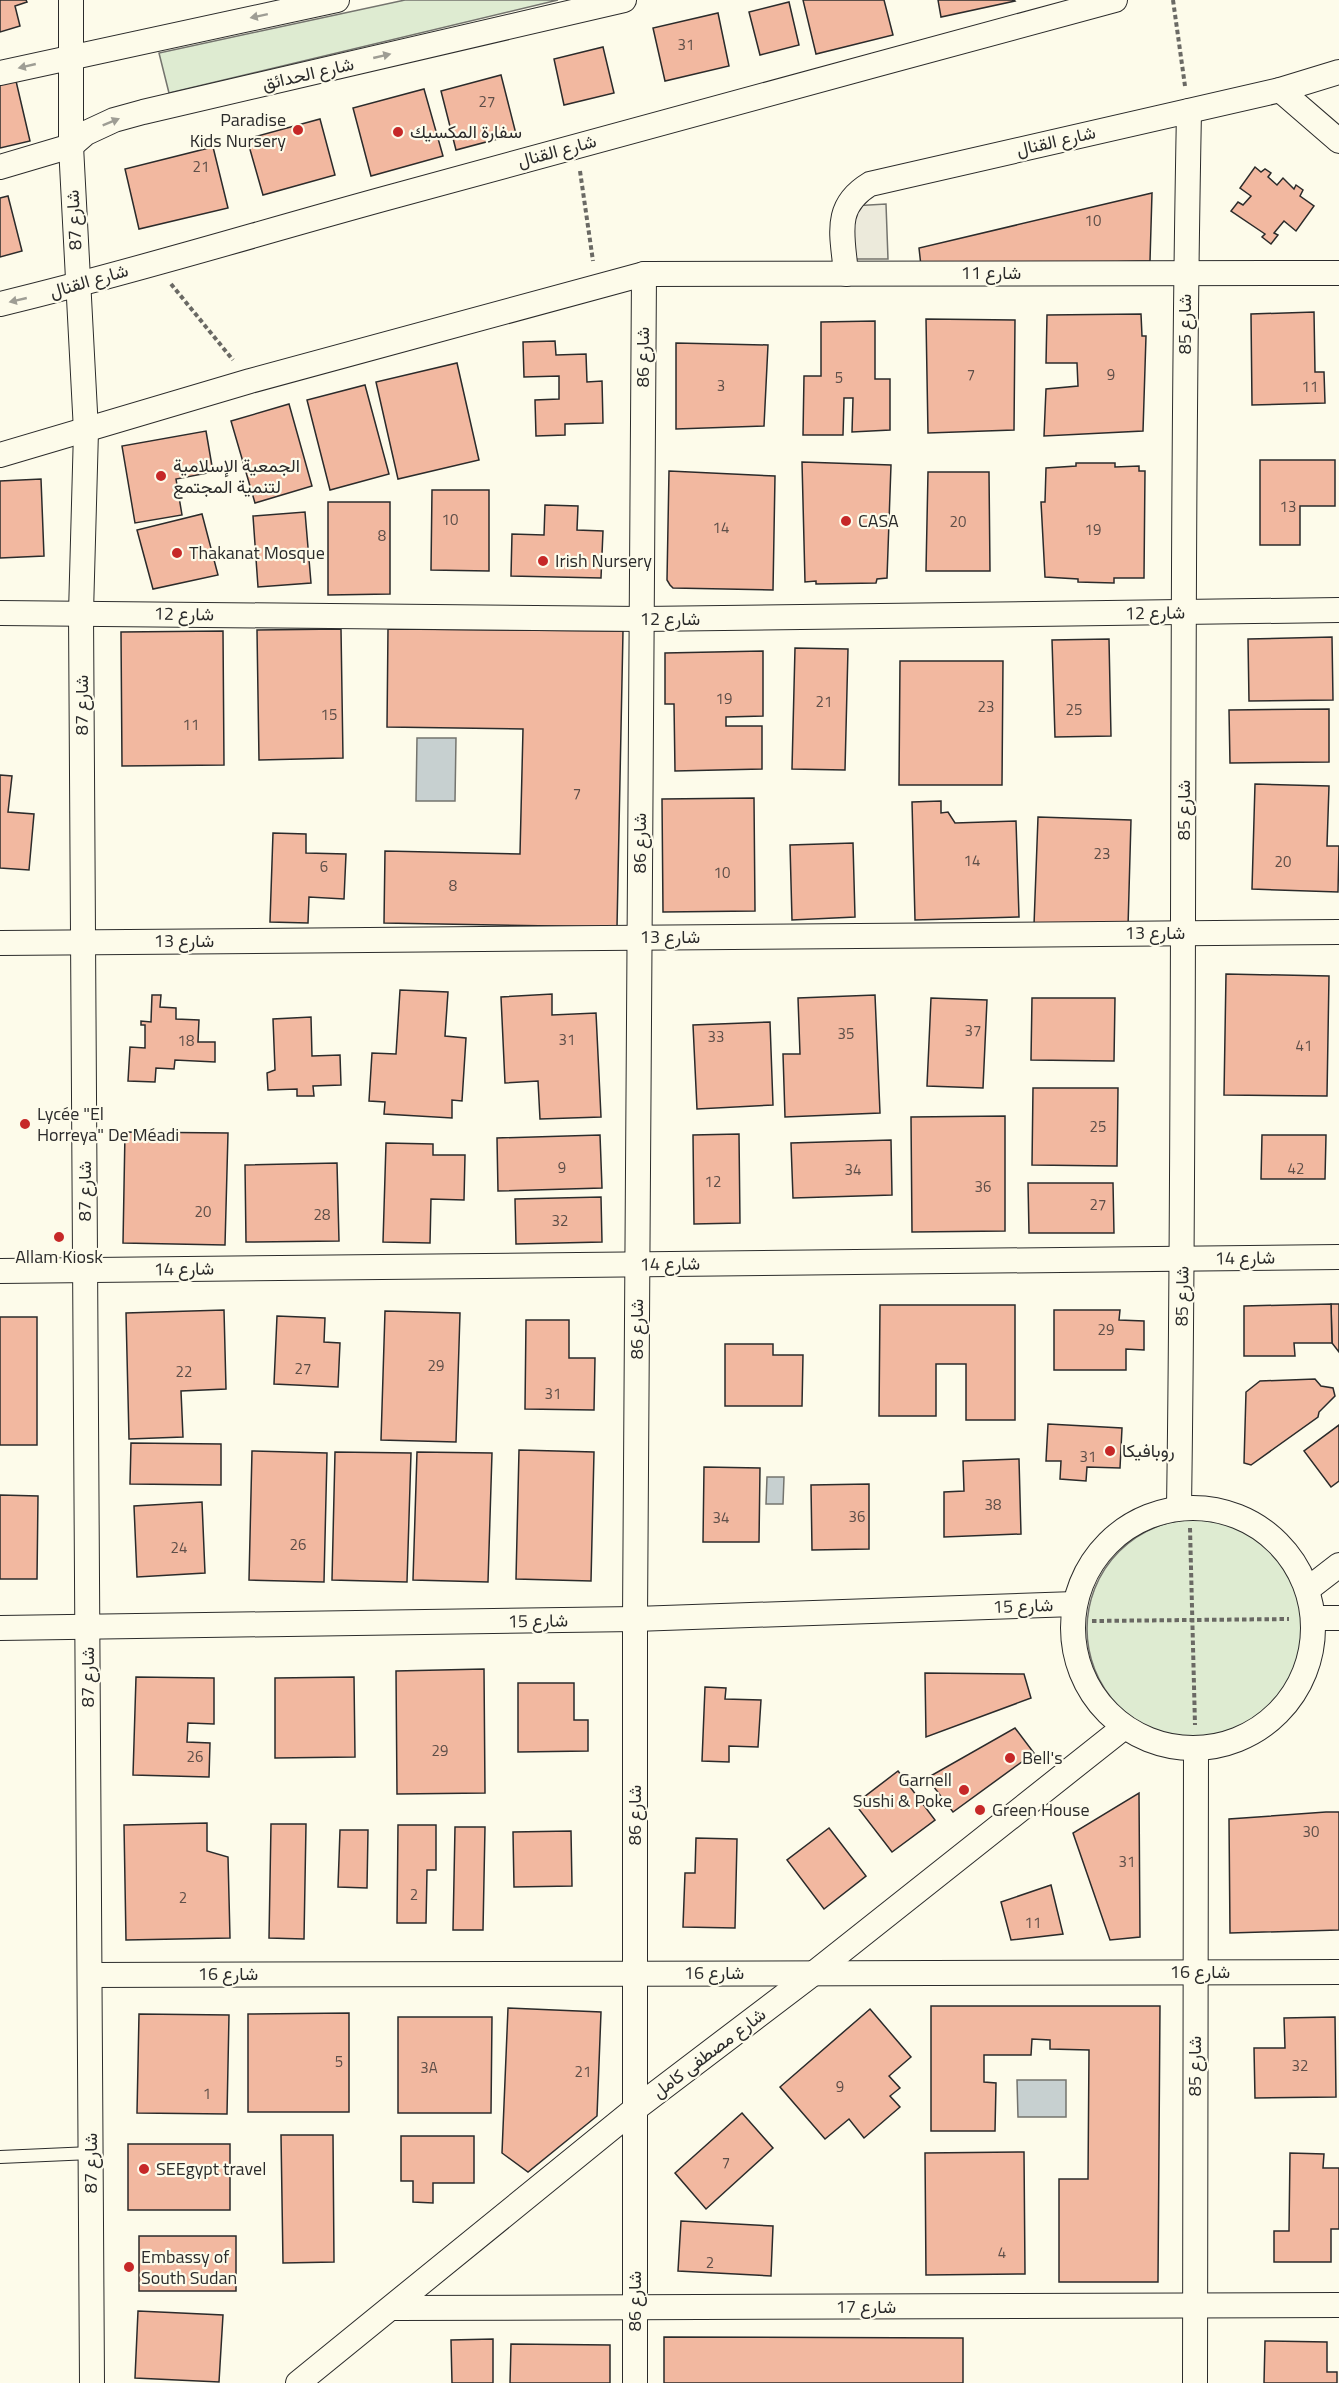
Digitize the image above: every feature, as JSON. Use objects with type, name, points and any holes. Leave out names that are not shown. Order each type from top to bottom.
[{"type":"street","name":"شارع 87","points":[[71,0],[71,146],[86,431],[81,613],[92,2383]]},
{"type":"street","points":[[0,73],[337,0]]},
{"type":"street","name":"شارع الحدائق","points":[[0,167],[71,146],[86,133],[134,115],[624,0]]},
{"type":"street","name":"شارع القنال","points":[[0,304],[77,286],[153,262],[1116,0]]},
{"type":"street","name":"شارع القنال","points":[[846,274],[842,215],[858,191],[870,184],[1280,90],[1339,72]]},
{"type":"street","points":[[1280,90],[1339,141]]},
{"type":"street","name":"شارع 85","points":[[1184,1508],[1183,613],[1189,111]]},
{"type":"street","name":"شارع 11","points":[[644,274],[1339,273]]},
{"type":"street","points":[[0,455],[250,381],[644,274]]},
{"type":"street","name":"شارع 86","points":[[635,2383],[635,1619],[644,274]]},
{"type":"street","name":"شارع 12","points":[[0,613],[642,619],[1339,610]]},
{"type":"street","name":"شارع 13","points":[[0,943],[1339,932]]},
{"type":"street","name":"شارع 14","points":[[0,1271],[1339,1257]]},
{"type":"street","points":[[1184,1508],[1212,1509],[1244,1518],[1271,1536],[1293,1560],[1308,1589],[1314,1618],[1309,1662],[1290,1701],[1258,1730],[1238,1740],[1196,1749],[1170,1747],[1146,1740],[1123,1728],[1098,1704],[1081,1673],[1073,1639],[1074,1613],[1083,1580],[1095,1558],[1112,1539],[1132,1524],[1154,1514],[1184,1508]]},
{"type":"street","points":[[1308,1589],[1339,1565]]},
{"type":"street","name":"شارع 15","points":[[0,1628],[87,1629],[1074,1613]]},
{"type":"street","points":[[1314,1618],[1339,1618]]},
{"type":"street","name":"شارع مصطفى كامل","points":[[298,2383],[635,2109],[814,1973],[1123,1728]]},
{"type":"street","name":"شارع 85","points":[[1195,2383],[1196,1749]]},
{"type":"street","name":"شارع 16","points":[[90,1975],[1339,1972]]},
{"type":"street","name":"شارع 17","points":[[393,2308],[1339,2305]]},
{"type":"lane","points":[[0,2157],[91,2153]]},
{"type":"path","points":[[1173,0],[1189,111]]},
{"type":"path","points":[[576,146],[597,286]]},
{"type":"path","points":[[153,262],[250,381]]},
{"type":"path","points":[[1184,1508],[1192,1620],[1196,1749]]},
{"type":"path","points":[[1074,1613],[1192,1620],[1314,1618]]},
{"type":"green space","points":[[405,0],[558,0],[169,93],[159,53]]},
{"type":"green space","points":[[1186,1519],[1208,1519],[1239,1527],[1258,1537],[1275,1551],[1289,1568],[1299,1587],[1307,1618],[1307,1640],[1299,1671],[1289,1690],[1275,1707],[1258,1721],[1239,1731],[1208,1739],[1186,1739],[1145,1726],[1127,1714],[1112,1699],[1095,1671],[1087,1640],[1087,1618],[1100,1577],[1112,1559],[1127,1544],[1155,1527]]},
{"type":"shaded area","points":[[886,204],[888,259],[852,259],[852,206]]},
{"type":"shaded area","points":[[417,738],[456,738],[455,801],[416,801]]},
{"type":"shaded area","points":[[767,1477],[784,1477],[783,1504],[766,1504]]},
{"type":"shaded area","points":[[1017,2080],[1066,2080],[1066,2117],[1018,2117]]},
{"type":"building","points":[[0,0],[26,0],[27,2],[15,6],[20,26],[0,32]]},
{"type":"building","points":[[803,0],[884,0],[893,35],[816,54]]},
{"type":"building","points":[[938,0],[1014,0],[1015,1],[941,17]]},
{"type":"building","points":[[789,2],[799,45],[760,55],[749,12]]},
{"type":"building","points":[[718,13],[729,66],[665,81],[653,28]]},
{"type":"building","points":[[603,47],[614,93],[564,105],[554,59]]},
{"type":"building","points":[[501,75],[516,134],[456,150],[441,91]]},
{"type":"building","points":[[16,81],[30,141],[0,148],[0,85]]},
{"type":"building","name":"سفارة المكسيك","points":[[424,89],[443,156],[371,176],[353,108]]},
{"type":"building","points":[[320,119],[335,175],[263,195],[247,139]]},
{"type":"building","points":[[213,147],[228,208],[139,229],[125,169]]},
{"type":"building","points":[[1255,167],[1261,172],[1265,169],[1271,173],[1268,177],[1277,185],[1283,178],[1294,189],[1296,185],[1303,190],[1300,196],[1314,206],[1296,231],[1284,221],[1274,233],[1278,235],[1271,244],[1262,237],[1265,234],[1231,211],[1238,202],[1243,205],[1251,196],[1240,188]]},
{"type":"building","points":[[1152,193],[1150,261],[921,266],[919,248]]},
{"type":"building","points":[[8,196],[22,251],[0,257],[0,198]]},
{"type":"building","points":[[1314,312],[1315,372],[1324,372],[1325,403],[1252,405],[1251,314]]},
{"type":"building","points":[[1141,314],[1142,336],[1146,336],[1143,431],[1044,436],[1046,389],[1078,386],[1077,363],[1046,363],[1047,315]]},
{"type":"building","points":[[926,319],[1015,320],[1014,430],[928,433]]},
{"type":"building","points":[[875,321],[875,379],[890,379],[890,430],[852,432],[853,398],[844,398],[843,435],[803,435],[804,376],[821,376],[821,322]]},
{"type":"building","points":[[555,341],[556,355],[586,354],[587,382],[602,381],[603,423],[565,424],[565,435],[536,436],[535,400],[559,399],[559,376],[524,377],[523,342]]},
{"type":"building","points":[[676,343],[768,345],[764,426],[676,429]]},
{"type":"building","points":[[457,363],[479,460],[398,479],[376,382]]},
{"type":"building","points":[[365,385],[389,474],[330,490],[307,400]]},
{"type":"building","points":[[289,404],[312,486],[255,503],[231,421]]},
{"type":"building","name":"الجمعية الإسلامية لتنمية المجتمع","points":[[206,431],[213,472],[176,479],[182,515],[135,523],[122,446]]},
{"type":"building","points":[[1260,460],[1335,460],[1335,506],[1300,506],[1300,545],[1260,545]]},
{"type":"building","name":"CASA","points":[[802,462],[891,465],[887,578],[877,579],[876,583],[816,584],[816,581],[805,582]]},
{"type":"building","points":[[1076,463],[1115,463],[1115,467],[1139,466],[1139,471],[1145,471],[1144,578],[1114,578],[1114,583],[1078,582],[1078,579],[1045,577],[1041,502],[1045,502],[1046,468],[1076,466]]},
{"type":"building","points":[[669,471],[775,476],[773,590],[673,588],[670,585],[667,580]]},
{"type":"building","points":[[928,472],[989,472],[990,571],[926,571]]},
{"type":"building","points":[[41,479],[44,556],[0,558],[0,481]]},
{"type":"building","points":[[432,490],[489,490],[489,571],[431,570]]},
{"type":"building","points":[[328,502],[390,502],[390,594],[328,595]]},
{"type":"building","points":[[545,505],[578,506],[577,530],[603,531],[601,578],[511,576],[512,534],[544,535]]},
{"type":"building","points":[[305,512],[311,583],[258,587],[253,516]]},
{"type":"building","name":"Thakanat Mosque","points":[[202,514],[218,575],[153,589],[137,530]]},
{"type":"building","points":[[341,629],[343,758],[259,760],[257,630]]},
{"type":"building","points":[[388,629],[623,631],[617,927],[384,923],[385,851],[520,854],[523,729],[387,727]]},
{"type":"building","points":[[223,631],[224,765],[122,766],[121,632]]},
{"type":"building","points":[[1332,637],[1333,700],[1249,701],[1248,639]]},
{"type":"building","points":[[1109,639],[1111,736],[1055,737],[1052,640]]},
{"type":"building","points":[[795,648],[848,649],[845,770],[792,769]]},
{"type":"building","points":[[763,651],[763,716],[726,717],[726,726],[762,726],[762,769],[675,771],[674,704],[665,704],[665,653]]},
{"type":"building","points":[[900,661],[1003,661],[1002,785],[899,785]]},
{"type":"building","points":[[1329,709],[1329,762],[1230,763],[1229,710]]},
{"type":"building","points":[[0,775],[12,776],[8,812],[34,814],[29,870],[0,868]]},
{"type":"building","points":[[1255,784],[1329,786],[1327,846],[1339,846],[1338,892],[1252,889]]},
{"type":"building","points":[[754,798],[755,911],[663,912],[662,799]]},
{"type":"building","points":[[941,801],[941,813],[948,812],[955,823],[1016,821],[1019,917],[915,920],[912,802]]},
{"type":"building","points":[[1038,817],[1131,820],[1128,927],[1034,925]]},
{"type":"building","points":[[273,833],[306,834],[306,853],[346,854],[344,899],[309,897],[308,923],[270,922]]},
{"type":"building","points":[[853,843],[855,917],[792,920],[790,845]]},
{"type":"building","points":[[1226,974],[1329,976],[1327,1096],[1224,1095]]},
{"type":"building","points":[[400,990],[448,992],[445,1036],[466,1038],[462,1101],[452,1100],[452,1118],[384,1114],[385,1102],[369,1101],[372,1053],[396,1054]]},
{"type":"building","points":[[552,994],[552,1015],[596,1013],[601,1117],[540,1119],[538,1081],[505,1083],[501,997]]},
{"type":"building","points":[[152,995],[161,995],[160,1007],[176,1008],[176,1019],[199,1020],[198,1042],[215,1042],[215,1062],[175,1060],[174,1069],[156,1068],[155,1082],[128,1081],[130,1047],[145,1048],[145,1025],[141,1025],[141,1021],[151,1022]]},
{"type":"building","points":[[875,995],[880,1113],[785,1117],[783,1054],[800,1054],[798,998]]},
{"type":"building","points":[[931,998],[987,1000],[983,1088],[927,1086]]},
{"type":"building","points":[[1032,998],[1115,998],[1114,1061],[1031,1060]]},
{"type":"building","points":[[311,1017],[312,1056],[340,1055],[341,1085],[313,1086],[314,1096],[297,1096],[297,1089],[268,1090],[267,1073],[275,1070],[273,1019]]},
{"type":"building","points":[[770,1022],[773,1105],[697,1109],[693,1025]]},
{"type":"building","points":[[1033,1088],[1118,1088],[1117,1166],[1032,1165]]},
{"type":"building","points":[[1005,1116],[1005,1231],[912,1232],[911,1117]]},
{"type":"building","points":[[125,1132],[228,1133],[225,1245],[123,1243]]},
{"type":"building","points":[[739,1134],[740,1223],[694,1224],[693,1135]]},
{"type":"building","points":[[600,1135],[602,1188],[498,1191],[497,1138]]},
{"type":"building","points":[[1262,1135],[1326,1135],[1325,1179],[1261,1179]]},
{"type":"building","points":[[891,1140],[892,1195],[793,1198],[791,1143]]},
{"type":"building","points":[[386,1143],[433,1144],[433,1155],[465,1155],[464,1200],[431,1199],[430,1243],[383,1242]]},
{"type":"building","points":[[337,1163],[339,1241],[246,1242],[245,1165]]},
{"type":"building","points":[[1028,1183],[1113,1183],[1114,1233],[1029,1233]]},
{"type":"building","points":[[601,1197],[602,1242],[516,1244],[515,1199]]},
{"type":"building","points":[[1331,1304],[1339,1304],[1339,1352],[1332,1343]]},
{"type":"building","points":[[1331,1304],[1332,1343],[1294,1343],[1295,1356],[1244,1356],[1244,1306]]},
{"type":"building","points":[[880,1305],[1015,1305],[1015,1420],[966,1420],[966,1364],[936,1364],[936,1416],[879,1416]]},
{"type":"building","points":[[224,1310],[226,1389],[181,1391],[183,1437],[129,1439],[126,1313]]},
{"type":"building","points":[[1054,1310],[1120,1310],[1119,1320],[1144,1321],[1144,1350],[1126,1349],[1126,1370],[1054,1370]]},
{"type":"building","points":[[385,1311],[460,1313],[456,1442],[381,1440]]},
{"type":"building","points":[[277,1316],[325,1318],[324,1342],[340,1343],[338,1387],[274,1384]]},
{"type":"building","points":[[0,1317],[37,1317],[37,1445],[0,1445]]},
{"type":"building","points":[[526,1320],[569,1320],[569,1358],[595,1358],[594,1410],[525,1409]]},
{"type":"building","points":[[725,1344],[773,1344],[773,1355],[803,1355],[802,1406],[725,1406]]},
{"type":"building","points":[[1315,1379],[1321,1386],[1333,1388],[1335,1396],[1319,1412],[1318,1417],[1251,1465],[1244,1463],[1246,1392],[1260,1381]]},
{"type":"building","points":[[1048,1424],[1122,1428],[1120,1468],[1087,1467],[1086,1481],[1060,1479],[1061,1461],[1046,1461]]},
{"type":"building","points":[[1339,1425],[1339,1481],[1331,1487],[1304,1451]]},
{"type":"building","points":[[131,1443],[221,1444],[221,1485],[130,1484]]},
{"type":"building","points":[[519,1450],[594,1452],[591,1581],[516,1579]]},
{"type":"building","points":[[252,1451],[327,1453],[324,1582],[249,1580]]},
{"type":"building","points":[[335,1452],[411,1453],[407,1582],[332,1580]]},
{"type":"building","points":[[417,1452],[492,1453],[488,1582],[413,1580]]},
{"type":"building","points":[[1019,1459],[1021,1534],[944,1537],[944,1492],[964,1491],[963,1461]]},
{"type":"building","points":[[704,1467],[760,1468],[759,1542],[703,1542]]},
{"type":"building","points":[[869,1484],[869,1549],[812,1550],[811,1485]]},
{"type":"building","points":[[0,1495],[38,1496],[37,1579],[0,1579]]},
{"type":"building","points":[[202,1502],[205,1573],[137,1577],[134,1506]]},
{"type":"building","points":[[484,1669],[485,1793],[397,1794],[396,1671]]},
{"type":"building","points":[[925,1673],[1024,1674],[1031,1698],[926,1737]]},
{"type":"building","points":[[136,1677],[214,1678],[214,1724],[188,1723],[187,1742],[210,1743],[209,1777],[133,1775]]},
{"type":"building","points":[[354,1677],[355,1757],[275,1758],[275,1678]]},
{"type":"building","points":[[518,1683],[574,1683],[574,1720],[588,1720],[588,1751],[518,1752]]},
{"type":"building","points":[[705,1687],[726,1688],[725,1699],[761,1700],[758,1747],[729,1746],[729,1762],[702,1761]]},
{"type":"building","points":[[1015,1728],[1034,1753],[953,1812],[927,1778]]},
{"type":"building","points":[[898,1771],[935,1820],[892,1852],[855,1804]]},
{"type":"building","points":[[1139,1793],[1140,1937],[1110,1940],[1073,1833]]},
{"type":"building","points":[[1339,1812],[1339,1930],[1230,1933],[1229,1819]]},
{"type":"building","points":[[207,1823],[207,1851],[228,1857],[230,1938],[126,1940],[124,1825]]},
{"type":"building","points":[[271,1824],[306,1824],[304,1939],[269,1938]]},
{"type":"building","points":[[398,1825],[436,1825],[436,1870],[427,1870],[426,1923],[397,1923]]},
{"type":"building","points":[[455,1827],[485,1827],[483,1930],[453,1930]]},
{"type":"building","points":[[829,1828],[866,1876],[824,1909],[787,1860]]},
{"type":"building","points":[[340,1830],[368,1830],[367,1888],[338,1887]]},
{"type":"building","points":[[571,1831],[572,1886],[514,1887],[513,1832]]},
{"type":"building","points":[[696,1838],[737,1839],[735,1928],[683,1927],[685,1873],[695,1873]]},
{"type":"building","points":[[1051,1885],[1063,1934],[1011,1940],[1001,1902]]},
{"type":"building","points":[[931,2006],[1160,2006],[1158,2282],[1059,2282],[1059,2179],[1088,2179],[1089,2050],[1050,2049],[1050,2040],[1032,2039],[1031,2055],[984,2055],[984,2082],[996,2083],[995,2131],[931,2131]]},
{"type":"building","points":[[508,2008],[601,2012],[597,2116],[528,2172],[502,2153]]},
{"type":"building","points":[[870,2009],[911,2057],[889,2076],[900,2088],[890,2096],[900,2107],[864,2138],[849,2119],[825,2139],[780,2087]]},
{"type":"building","points":[[349,2013],[349,2112],[248,2112],[248,2014]]},
{"type":"building","points":[[139,2014],[229,2015],[227,2114],[137,2113]]},
{"type":"building","points":[[398,2017],[492,2017],[491,2113],[398,2113]]},
{"type":"building","points":[[1335,2017],[1336,2097],[1255,2098],[1254,2048],[1285,2048],[1284,2018]]},
{"type":"building","points":[[742,2113],[773,2148],[706,2209],[675,2173]]},
{"type":"building","points":[[281,2135],[333,2135],[334,2262],[283,2263]]},
{"type":"building","points":[[401,2136],[474,2136],[474,2183],[433,2183],[433,2203],[413,2202],[413,2181],[401,2181]]},
{"type":"building","points":[[128,2144],[230,2144],[230,2210],[128,2210]]},
{"type":"building","points":[[1024,2152],[1025,2274],[926,2275],[925,2153]]},
{"type":"building","points":[[1290,2153],[1324,2154],[1323,2168],[1339,2168],[1339,2229],[1331,2229],[1331,2262],[1274,2262],[1274,2231],[1289,2231]]},
{"type":"building","points":[[681,2221],[773,2226],[771,2276],[678,2271]]},
{"type":"building","points":[[139,2236],[236,2236],[236,2291],[139,2291]]},
{"type":"building","points":[[138,2311],[223,2315],[219,2382],[135,2378]]},
{"type":"building","points":[[664,2337],[963,2338],[963,2383],[664,2383]]},
{"type":"building","points":[[493,2339],[493,2383],[452,2383],[451,2340]]},
{"type":"building","points":[[1265,2341],[1327,2342],[1327,2372],[1337,2372],[1337,2383],[1264,2383]]},
{"type":"building","points":[[511,2344],[610,2345],[610,2383],[510,2383]]},
{"type":"place","name":"Paradise Kids Nursery","points":[[298,130]]},
{"type":"place","name":"سفارة المكسيك","points":[[398,132]]},
{"type":"place","name":"الجمعية الإسلامية لتنمية المجتمع","points":[[161,476]]},
{"type":"place","name":"CASA","points":[[846,521]]},
{"type":"place","name":"Thakanat Mosque","points":[[177,553]]},
{"type":"place","name":"Irish Nursery","points":[[543,561]]},
{"type":"place","name":"Lycée \"El Horreya\" De Méadi","points":[[25,1124]]},
{"type":"place","name":"Allam Kiosk","points":[[59,1237]]},
{"type":"place","name":"روبافيكا","points":[[1110,1451]]},
{"type":"place","name":"Bell's","points":[[1010,1758]]},
{"type":"place","name":"Garnell Sushi & Poke","points":[[964,1790]]},
{"type":"place","name":"Green House","points":[[980,1810]]},
{"type":"place","name":"SEEgypt travel","points":[[144,2169]]},
{"type":"place","name":"Embassy of South Sudan","points":[[129,2267]]}]
